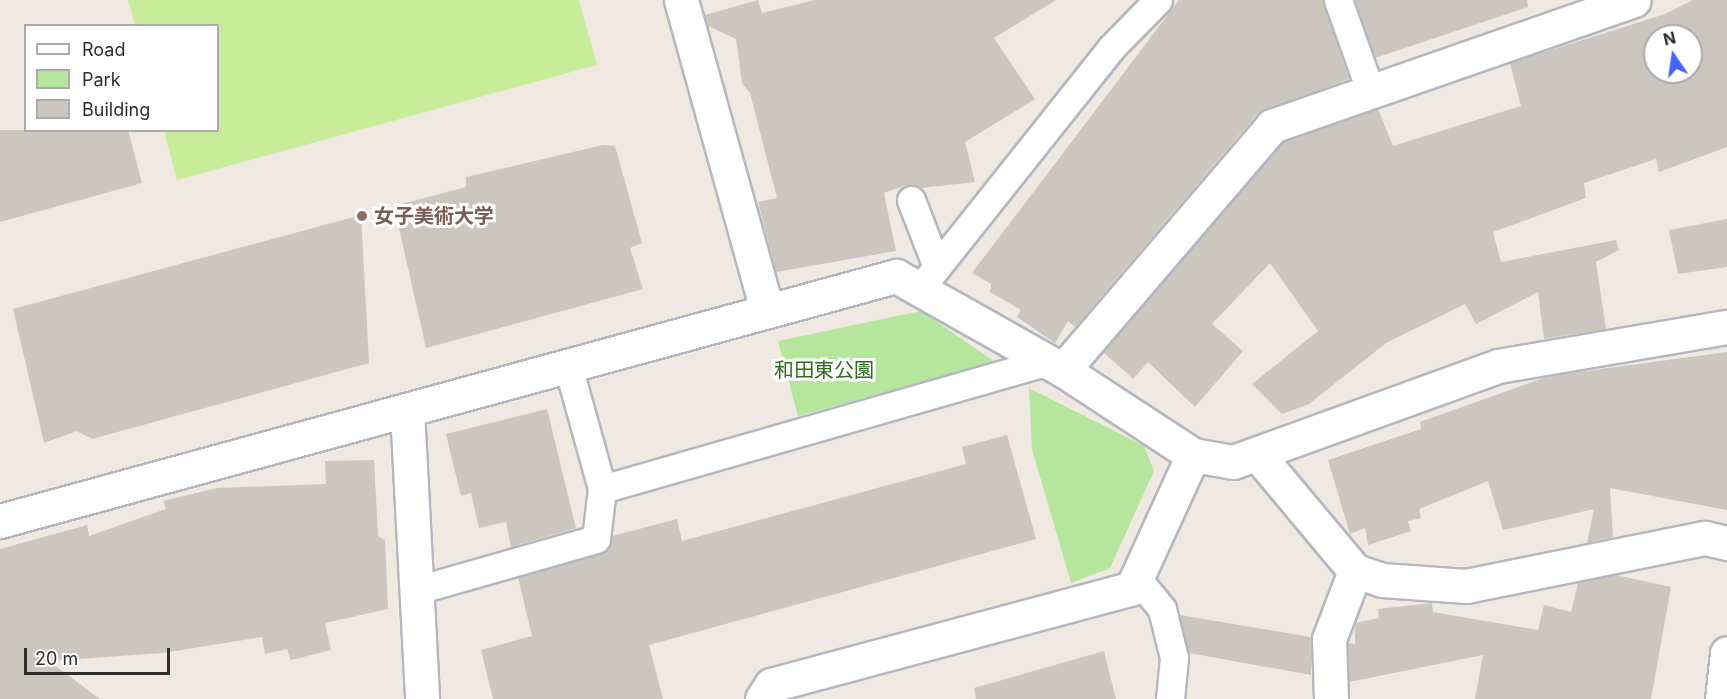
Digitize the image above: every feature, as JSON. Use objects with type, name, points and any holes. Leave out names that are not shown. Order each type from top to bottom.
[{"type":"street","points":[[681,0],[767,310]]},
{"type":"street","points":[[1055,366],[1272,126],[1621,2]]},
{"type":"street","points":[[0,521],[896,276],[929,277],[1055,366],[1193,455],[1233,462],[1498,366],[1727,327]]},
{"type":"street","points":[[407,410],[422,699]]},
{"type":"street","points":[[1258,454],[1355,571],[1382,580],[1466,586],[1705,538],[1727,543]]},
{"type":"street","points":[[762,699],[771,685],[1131,588],[1193,455]]},
{"type":"street","points":[[1331,699],[1329,639],[1355,571]]},
{"type":"street","points":[[1722,699],[1727,653]]},
{"type":"lane","points":[[929,277],[1111,48],[1158,0]]},
{"type":"lane","points":[[1338,0],[1370,90]]},
{"type":"lane","points":[[911,200],[929,277]]},
{"type":"lane","points":[[417,590],[596,539],[602,489],[568,366]]},
{"type":"lane","points":[[602,489],[1055,366]]},
{"type":"lane","points":[[1136,577],[1162,609],[1174,658],[1170,699]]},
{"type":"green space","points":[[128,0],[579,0],[597,65],[177,180],[164,132],[219,132],[219,24],[135,24]]},
{"type":"green space","name":"和田東公園","points":[[921,311],[995,362],[798,416],[778,341]]},
{"type":"green space","points":[[1029,388],[1144,446],[1154,471],[1110,568],[1071,583],[1032,449]]},
{"type":"building","points":[[758,0],[762,13],[815,0],[1056,0],[994,38],[1035,99],[965,142],[975,182],[921,188],[906,185],[884,193],[896,251],[776,272],[758,202],[777,198],[750,93],[742,83],[736,39],[708,26],[705,15]]},
{"type":"building","points":[[1179,0],[1323,0],[1349,79],[1258,113],[1075,327],[1068,321],[1055,343],[1017,317],[1021,310],[990,292],[991,284],[972,273]]},
{"type":"building","points":[[1355,0],[1527,0],[1528,7],[1375,58]]},
{"type":"building","points":[[1693,0],[1727,0],[1727,147],[1659,172],[1656,159],[1584,183],[1586,198],[1493,232],[1501,262],[1616,240],[1619,250],[1596,262],[1606,329],[1544,339],[1538,292],[1476,324],[1465,304],[1386,343],[1309,404],[1282,414],[1252,384],[1318,331],[1270,263],[1212,324],[1243,351],[1195,407],[1148,362],[1133,379],[1103,352],[1283,142],[1378,109],[1393,146],[1521,106],[1510,63],[1665,14]]},
{"type":"building","points":[[0,130],[129,132],[142,183],[0,222]]},
{"type":"building","points":[[603,145],[615,146],[642,243],[630,248],[643,289],[426,348],[394,206],[466,187],[466,177]]},
{"type":"building","points":[[361,215],[369,363],[92,439],[77,431],[44,443],[13,309]]},
{"type":"building","points":[[1727,219],[1727,267],[1678,274],[1669,230]]},
{"type":"building","points":[[1727,352],[1727,510],[1610,488],[1613,537],[1587,543],[1594,509],[1503,530],[1488,481],[1419,509],[1421,518],[1408,521],[1411,531],[1368,545],[1365,528],[1350,534],[1328,460],[1421,429],[1420,422],[1549,376]]},
{"type":"building","points":[[547,409],[576,528],[511,547],[506,522],[479,528],[471,493],[461,496],[446,434]]},
{"type":"building","points":[[1007,435],[1036,539],[649,645],[663,699],[493,699],[481,650],[532,636],[518,577],[600,554],[608,549],[612,536],[677,519],[682,541],[966,464],[962,447]]},
{"type":"building","points":[[374,460],[378,536],[385,540],[388,609],[325,623],[331,650],[291,660],[287,649],[265,654],[262,637],[163,653],[49,661],[100,699],[0,699],[0,549],[87,525],[89,536],[166,509],[163,501],[217,488],[326,484],[325,461]]},
{"type":"building","points":[[1616,575],[1671,587],[1651,699],[1475,699],[1483,655],[1349,682],[1348,643],[1355,644],[1355,623],[1379,618],[1378,609],[1432,603],[1433,612],[1538,630],[1544,605],[1571,612],[1578,583]]},
{"type":"building","points":[[1180,615],[1311,637],[1311,675],[1189,653]]},
{"type":"building","points":[[1104,651],[1116,699],[976,699],[974,688]]},
{"type":"place","name":"女子美術大学","points":[[362,216]]}]
